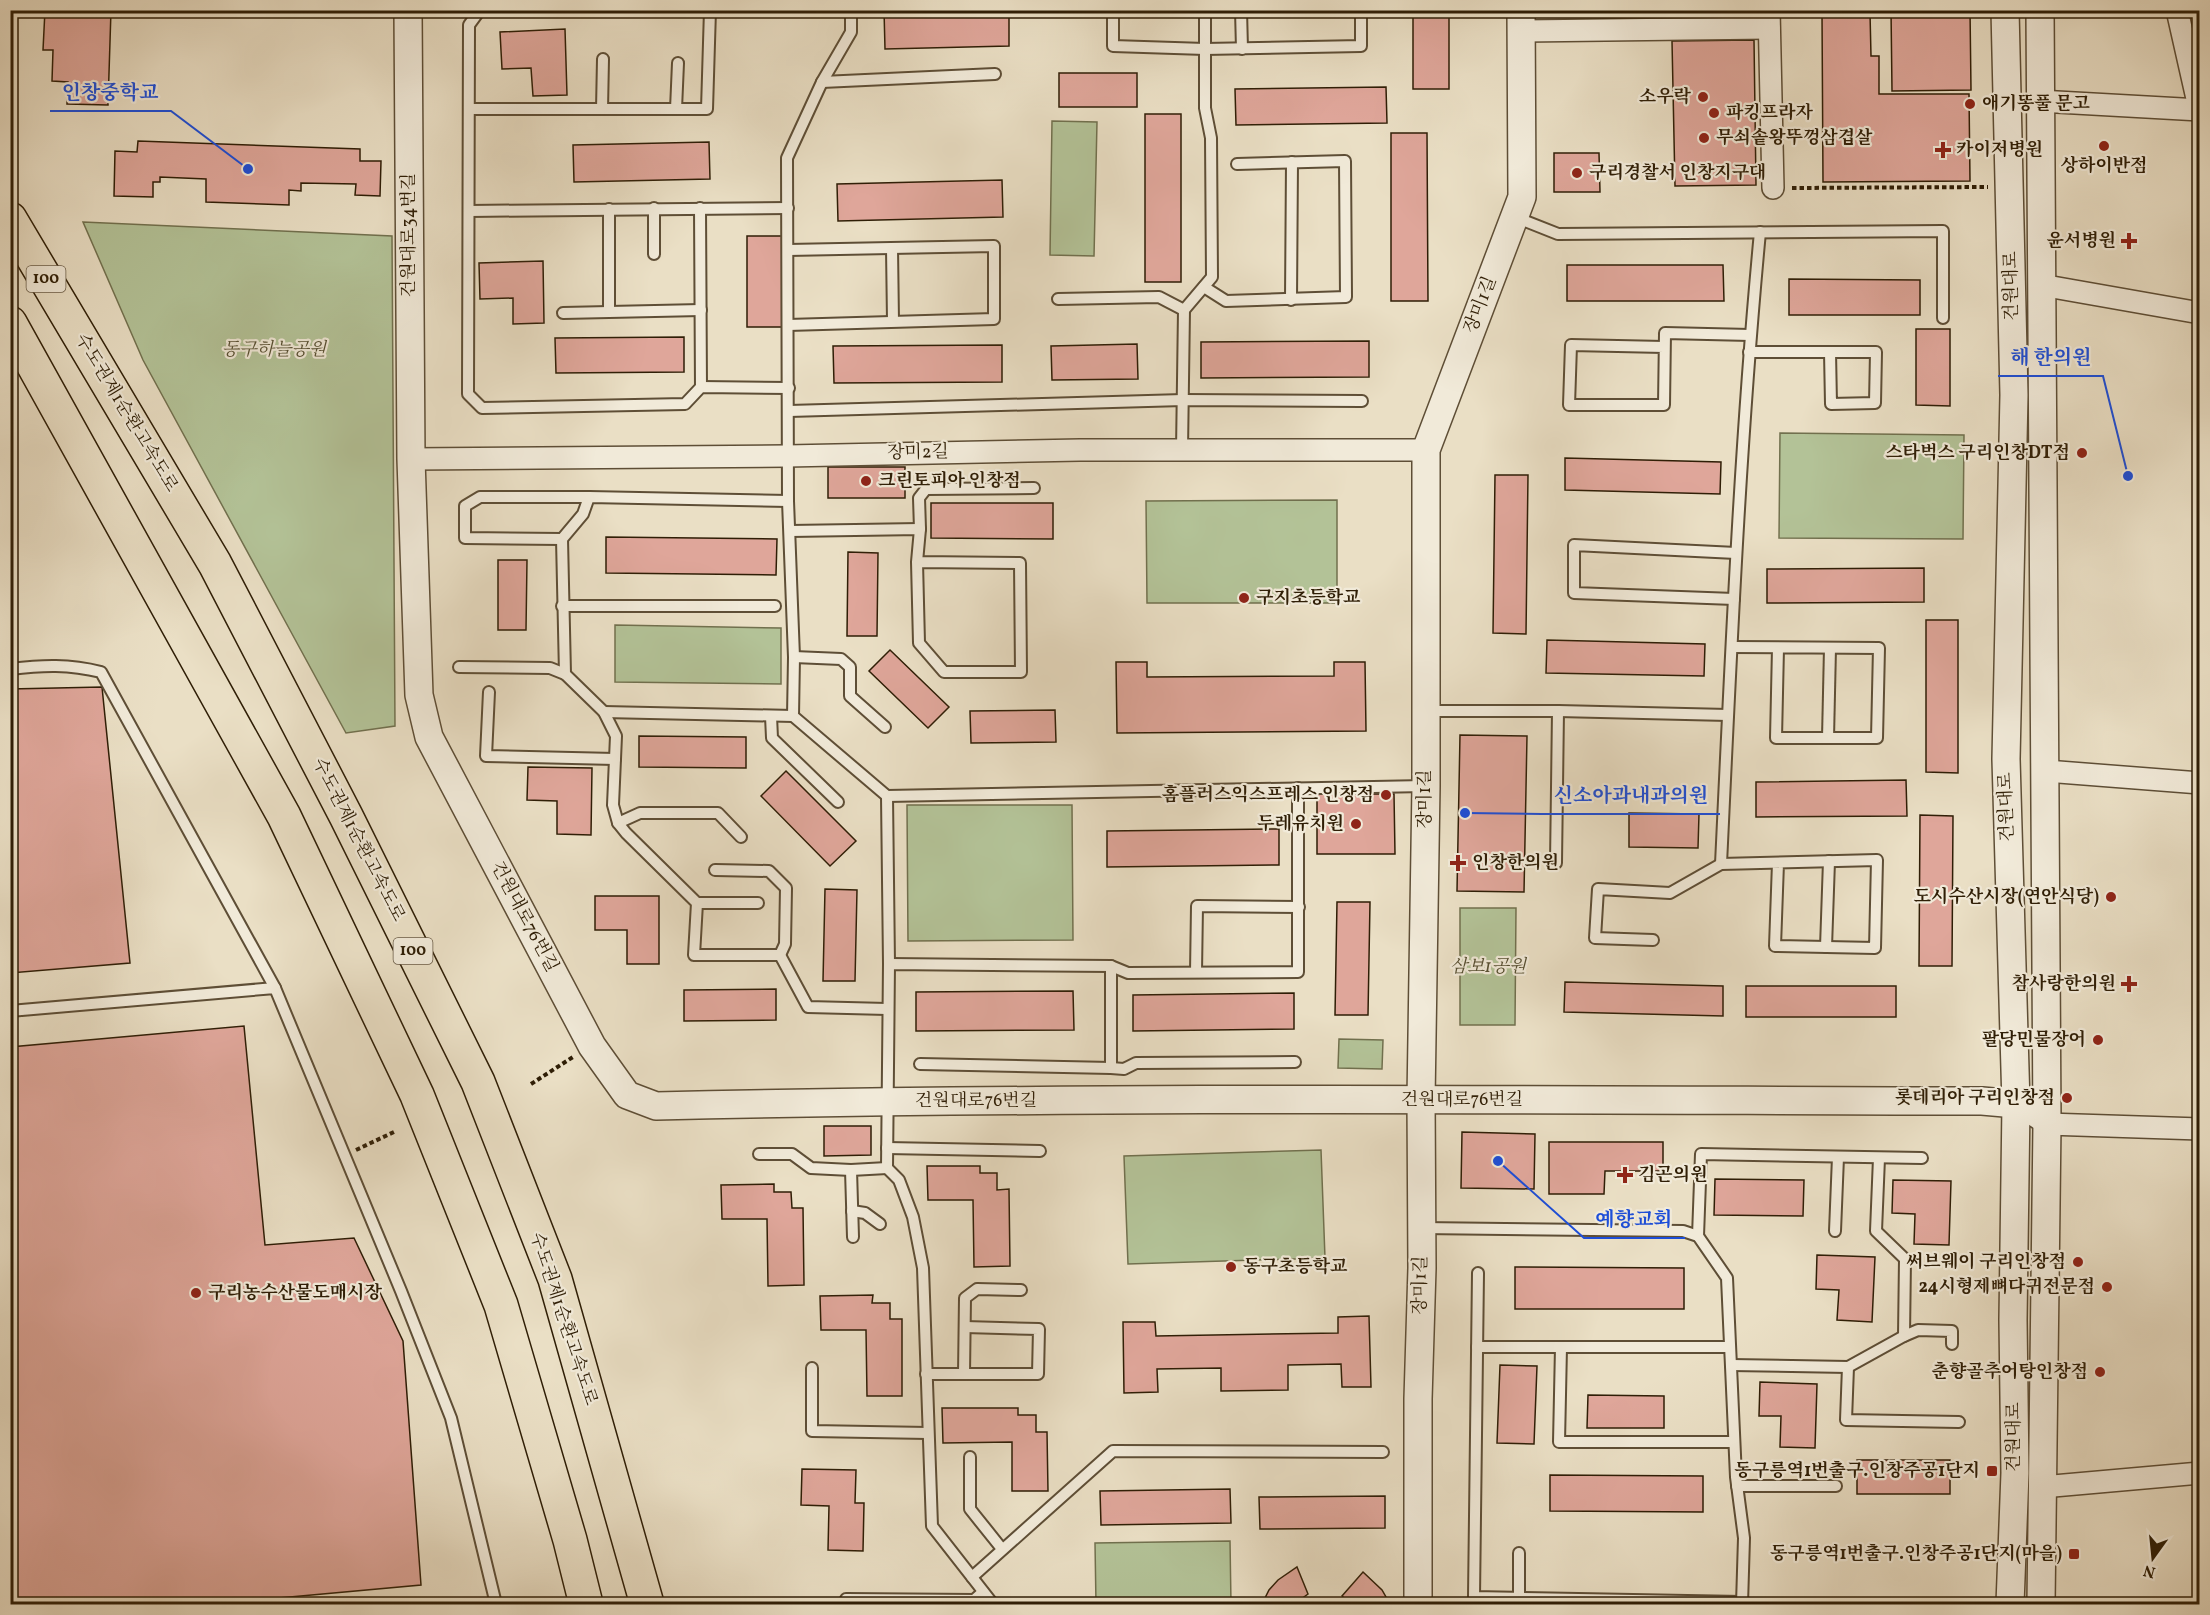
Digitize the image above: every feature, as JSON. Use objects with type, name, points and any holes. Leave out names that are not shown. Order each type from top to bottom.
[{"type":"highway","name":"수도권제1순환고속도로","points":[[10,219],[216,564],[346,816],[478,1082],[555,1279],[647,1605]]},
{"type":"highway","points":[[16,332],[284,816],[417,1095],[501,1305],[570,1540],[586,1605]]},
{"type":"street","name":"건원대로34번길","points":[[408,10],[411,459]]},
{"type":"street","name":"건원대로","points":[[2005,10],[2014,395],[2006,759],[2016,1104],[2013,1320],[2014,1473],[2010,1605]]},
{"type":"street","name":"건원대로","points":[[2040,10],[2048,1124],[2041,1605]]},
{"type":"street","points":[[2039,100],[2199,111],[2177,10]]},
{"type":"street","points":[[1521,21],[1769,19],[1773,188]]},
{"type":"street","name":"장미1길","points":[[1418,1605],[1418,1399],[1426,786],[1425,450],[1522,196],[1521,21]]},
{"type":"street","points":[[2041,285],[2199,314]]},
{"type":"street","name":"장미2길","points":[[411,459],[788,456],[1080,450],[1425,450]]},
{"type":"street","name":"건원대로76번길","points":[[411,459],[419,695],[429,737],[592,1046],[627,1095],[656,1106],[887,1101],[1421,1100],[1982,1101],[2016,1104]]},
{"type":"street","points":[[2046,771],[2199,783]]},
{"type":"street","points":[[2016,1104],[2048,1124],[2199,1129]]},
{"type":"street","points":[[2042,1486],[2199,1473]]},
{"type":"lane","points":[[480,10],[469,25],[468,394],[482,408],[685,404],[701,387],[700,208]]},
{"type":"lane","points":[[469,109],[707,109],[710,10]]},
{"type":"lane","points":[[793,716],[794,657],[788,501],[788,158],[822,82],[851,32],[851,10]]},
{"type":"lane","points":[[1113,10],[1113,46],[1205,49],[1361,45],[1361,10]]},
{"type":"lane","points":[[1182,450],[1184,310],[1212,277],[1211,138],[1205,108],[1205,10]]},
{"type":"lane","points":[[1240,10],[1242,49]]},
{"type":"lane","points":[[602,109],[603,59]]},
{"type":"lane","points":[[676,109],[678,63]]},
{"type":"lane","points":[[822,82],[995,74]]},
{"type":"lane","points":[[1204,287],[1226,301],[1346,297],[1345,161],[1237,164]]},
{"type":"lane","points":[[1291,300],[1292,162]]},
{"type":"lane","points":[[654,208],[654,255]]},
{"type":"lane","points":[[469,211],[788,208]]},
{"type":"lane","points":[[609,209],[609,311]]},
{"type":"lane","points":[[1515,217],[1558,234],[1942,231],[1942,318]]},
{"type":"lane","points":[[1721,864],[1736,553],[1750,335],[1760,232]]},
{"type":"lane","points":[[788,250],[994,246],[994,319],[788,325]]},
{"type":"lane","points":[[892,248],[893,321]]},
{"type":"lane","points":[[1058,299],[1160,297],[1184,310]]},
{"type":"lane","points":[[563,313],[701,310]]},
{"type":"lane","points":[[1664,347],[1570,345],[1569,405],[1664,405],[1665,333],[1750,335]]},
{"type":"lane","points":[[1749,352],[1830,352],[1876,352],[1875,403],[1831,404],[1830,352]]},
{"type":"lane","points":[[701,387],[789,388]]},
{"type":"lane","points":[[789,411],[1183,400],[1362,401]]},
{"type":"lane","points":[[917,562],[1020,562],[1021,672],[944,672],[919,643],[917,562],[920,498],[926,489],[1034,488]]},
{"type":"lane","points":[[562,539],[465,538],[465,506],[480,497],[788,501]]},
{"type":"lane","points":[[565,674],[562,539],[583,514],[589,497]]},
{"type":"lane","points":[[790,531],[920,529]]},
{"type":"lane","points":[[1734,598],[1574,593],[1574,545],[1736,553]]},
{"type":"lane","points":[[562,606],[775,606]]},
{"type":"lane","points":[[1732,647],[1879,648],[1877,738],[1776,738],[1778,648]]},
{"type":"lane","points":[[1828,738],[1830,648]]},
{"type":"lane","points":[[794,657],[841,659],[850,667],[850,696],[885,727]]},
{"type":"lane","points":[[10,669],[45,664],[80,667],[101,672],[275,988],[451,1418],[496,1605]]},
{"type":"lane","points":[[459,667],[550,668],[565,674],[604,712],[616,736],[613,805],[618,823],[626,833],[697,903],[758,903]]},
{"type":"lane","points":[[489,692],[486,756],[615,759]]},
{"type":"lane","points":[[1424,711],[1558,711],[1728,716]]},
{"type":"lane","points":[[1556,864],[1558,711]]},
{"type":"lane","points":[[604,712],[793,716],[887,796],[1426,786]]},
{"type":"lane","points":[[771,716],[772,738],[838,802]]},
{"type":"lane","points":[[889,964],[1111,966],[1128,973],[1298,972],[1298,788]]},
{"type":"lane","points":[[887,796],[889,964],[886,1167],[899,1180],[913,1217],[923,1268],[932,1526],[993,1605]]},
{"type":"lane","points":[[618,823],[640,813],[718,813],[741,837]]},
{"type":"lane","points":[[1653,940],[1595,938],[1598,889],[1670,893],[1721,864],[1778,862],[1877,860],[1875,948],[1775,946],[1778,862]]},
{"type":"lane","points":[[1826,947],[1829,861]]},
{"type":"lane","points":[[715,870],[769,871],[786,888],[785,944],[780,956]]},
{"type":"lane","points":[[697,903],[694,955],[780,956]]},
{"type":"lane","points":[[1196,972],[1197,906],[1299,907]]},
{"type":"lane","points":[[780,956],[808,1007],[887,1009]]},
{"type":"lane","points":[[1111,966],[1111,1068]]},
{"type":"lane","points":[[10,1011],[275,988]]},
{"type":"lane","points":[[920,1064],[1124,1069],[1136,1063],[1295,1062]]},
{"type":"lane","points":[[887,1148],[1040,1151]]},
{"type":"lane","points":[[759,1154],[792,1155],[811,1168],[851,1170],[886,1167]]},
{"type":"lane","points":[[1478,1273],[1474,1597],[1742,1603],[1743,1538],[1734,1442],[1727,1278],[1698,1236],[1701,1154],[1922,1158]]},
{"type":"lane","points":[[1834,1231],[1838,1157]]},
{"type":"lane","points":[[1879,1158],[1876,1231],[1905,1259],[1904,1336]]},
{"type":"lane","points":[[851,1170],[852,1237]]},
{"type":"lane","points":[[852,1211],[865,1213],[880,1224]]},
{"type":"lane","points":[[1421,1228],[1683,1231],[1698,1236]]},
{"type":"lane","points":[[964,1374],[965,1298],[976,1289],[1021,1290]]},
{"type":"lane","points":[[926,1374],[1038,1374],[1039,1329],[965,1327]]},
{"type":"lane","points":[[1731,1365],[1848,1366],[1918,1330],[1952,1331],[1952,1344]]},
{"type":"lane","points":[[1477,1347],[1730,1347]]},
{"type":"lane","points":[[1561,1347],[1559,1442],[1734,1442]]},
{"type":"lane","points":[[1848,1366],[1846,1420],[1959,1422]]},
{"type":"lane","points":[[812,1368],[812,1431],[928,1433]]},
{"type":"lane","points":[[972,1577],[1113,1451],[1383,1452]]},
{"type":"lane","points":[[970,1457],[970,1509],[1002,1550]]},
{"type":"lane","points":[[1737,1486],[1836,1486]]},
{"type":"lane","points":[[1519,1553],[1519,1598]]},
{"type":"lane","points":[[846,1599],[974,1600],[983,1592]]},
{"type":"path","points":[[1773,188],[2009,186]]},
{"type":"path","points":[[531,1084],[592,1046]]},
{"type":"path","points":[[343,1156],[396,1131]]},
{"type":"green space","points":[[1052,121],[1097,122],[1094,256],[1050,255]]},
{"type":"green space","name":"동구하늘공원","points":[[83,222],[392,236],[395,726],[346,733],[143,360]]},
{"type":"green space","points":[[1780,433],[1964,435],[1963,539],[1779,538]]},
{"type":"green space","points":[[1337,500],[1337,603],[1147,603],[1146,501]]},
{"type":"green space","points":[[615,625],[781,628],[781,684],[615,682]]},
{"type":"green space","points":[[907,805],[1072,805],[1073,940],[908,941]]},
{"type":"green space","name":"삼보1공원","points":[[1460,908],[1516,908],[1515,1025],[1460,1025]]},
{"type":"green space","points":[[1339,1039],[1383,1040],[1382,1069],[1338,1068]]},
{"type":"green space","points":[[1321,1150],[1325,1258],[1128,1264],[1124,1156]]},
{"type":"green space","points":[[1230,1541],[1231,1604],[1096,1604],[1095,1543]]},
{"type":"building","points":[[45,10],[111,10],[108,105],[67,104],[68,82],[52,81],[53,50],[43,50]]},
{"type":"building","points":[[357,10],[388,10],[388,16],[357,16]]},
{"type":"building","points":[[884,10],[1009,10],[1009,46],[885,49]]},
{"type":"building","points":[[1142,10],[1179,10],[1179,13],[1142,13]]},
{"type":"building","points":[[1413,10],[1449,10],[1449,89],[1413,89]]},
{"type":"building","points":[[1891,10],[1970,10],[1971,90],[1892,91]]},
{"type":"building","points":[[1822,13],[1870,13],[1871,56],[1879,56],[1879,94],[1969,94],[1970,181],[1823,182]]},
{"type":"building","points":[[565,29],[567,95],[533,96],[531,68],[502,69],[500,32]]},
{"type":"building","name":"파킹프라자","points":[[1754,40],[1756,185],[1675,186],[1672,41]]},
{"type":"building","points":[[1059,73],[1137,73],[1137,107],[1059,107]]},
{"type":"building","points":[[1386,87],[1387,123],[1236,125],[1235,89]]},
{"type":"building","points":[[1145,114],[1181,114],[1181,282],[1145,282]]},
{"type":"building","points":[[1391,133],[1427,133],[1428,301],[1391,301]]},
{"type":"building","points":[[138,141],[360,149],[360,161],[381,161],[380,196],[355,195],[356,184],[301,183],[301,191],[289,190],[289,205],[206,202],[206,179],[160,177],[160,182],[153,182],[153,197],[114,196],[115,151],[137,152]]},
{"type":"building","points":[[709,142],[710,179],[574,182],[573,145]]},
{"type":"building","name":"구리경찰서 인창지구대","points":[[1554,153],[1599,153],[1600,192],[1554,192]]},
{"type":"building","points":[[1002,180],[1003,217],[838,221],[837,184]]},
{"type":"building","points":[[747,236],[782,236],[782,327],[747,327]]},
{"type":"building","points":[[543,261],[544,323],[513,324],[513,298],[480,299],[479,263]]},
{"type":"building","points":[[1567,265],[1723,265],[1724,301],[1567,301]]},
{"type":"building","points":[[1789,279],[1920,280],[1920,315],[1789,315]]},
{"type":"building","points":[[1916,329],[1950,329],[1950,406],[1916,405]]},
{"type":"building","points":[[684,337],[684,372],[556,373],[555,338]]},
{"type":"building","points":[[1369,341],[1369,377],[1201,378],[1201,342]]},
{"type":"building","points":[[1137,344],[1138,379],[1052,380],[1051,346]]},
{"type":"building","points":[[1002,345],[1002,382],[834,383],[833,346]]},
{"type":"building","points":[[1565,458],[1721,462],[1720,494],[1565,490]]},
{"type":"building","points":[[828,467],[905,467],[905,498],[828,498]]},
{"type":"building","points":[[1495,475],[1528,475],[1526,634],[1493,633]]},
{"type":"building","points":[[931,503],[1053,503],[1053,539],[931,538]]},
{"type":"building","points":[[606,537],[777,539],[776,575],[606,573]]},
{"type":"building","points":[[848,552],[878,553],[877,636],[847,636]]},
{"type":"building","points":[[498,560],[527,560],[526,630],[498,630]]},
{"type":"building","points":[[1924,568],[1924,602],[1767,603],[1767,569]]},
{"type":"building","points":[[1926,620],[1958,620],[1958,773],[1926,772]]},
{"type":"building","points":[[1547,640],[1705,644],[1704,676],[1546,673]]},
{"type":"building","points":[[890,650],[949,707],[928,728],[869,671]]},
{"type":"building","points":[[1116,662],[1147,662],[1147,677],[1334,676],[1334,662],[1365,662],[1366,731],[1117,733]]},
{"type":"building","points":[[102,687],[130,963],[10,973],[10,689]]},
{"type":"building","points":[[1055,710],[1056,742],[971,743],[970,711]]},
{"type":"building","points":[[1460,735],[1527,736],[1524,892],[1457,891]]},
{"type":"building","points":[[639,736],[746,737],[746,768],[639,767]]},
{"type":"building","points":[[528,767],[592,768],[591,835],[557,834],[557,801],[527,800]]},
{"type":"building","points":[[786,771],[856,841],[830,866],[761,796]]},
{"type":"building","points":[[1906,780],[1907,816],[1756,817],[1756,782]]},
{"type":"building","name":"두레유치원","points":[[1317,794],[1394,794],[1395,854],[1317,854]]},
{"type":"building","points":[[1629,813],[1699,814],[1698,848],[1629,847]]},
{"type":"building","points":[[1920,815],[1953,816],[1952,966],[1919,966]]},
{"type":"building","points":[[1279,829],[1279,865],[1107,867],[1107,831]]},
{"type":"building","points":[[825,889],[857,890],[855,981],[823,981]]},
{"type":"building","points":[[595,896],[659,896],[659,964],[627,964],[627,930],[595,930]]},
{"type":"building","points":[[1337,902],[1370,902],[1368,1015],[1335,1015]]},
{"type":"building","points":[[1565,982],[1723,986],[1723,1016],[1564,1012]]},
{"type":"building","points":[[1746,986],[1896,986],[1896,1017],[1746,1017]]},
{"type":"building","points":[[776,989],[776,1020],[684,1021],[684,990]]},
{"type":"building","points":[[1073,991],[1074,1030],[916,1031],[916,992]]},
{"type":"building","points":[[1294,993],[1294,1029],[1133,1031],[1133,995]]},
{"type":"building","name":"구리농수산물도매시장","points":[[244,1026],[265,1245],[354,1238],[403,1341],[421,1585],[214,1604],[10,1604],[10,1047]]},
{"type":"building","points":[[824,1126],[871,1126],[871,1155],[824,1156]]},
{"type":"building","points":[[1462,1132],[1535,1134],[1534,1189],[1461,1188]]},
{"type":"building","points":[[1549,1142],[1663,1142],[1663,1171],[1605,1171],[1604,1194],[1549,1194]]},
{"type":"building","points":[[927,1166],[980,1166],[980,1173],[997,1173],[997,1190],[1009,1189],[1010,1266],[974,1267],[973,1200],[928,1200]]},
{"type":"building","points":[[1715,1179],[1804,1180],[1803,1216],[1714,1215]]},
{"type":"building","points":[[1893,1180],[1951,1181],[1949,1245],[1914,1244],[1915,1214],[1892,1213]]},
{"type":"building","points":[[774,1184],[774,1192],[791,1192],[792,1208],[803,1208],[804,1285],[768,1286],[767,1219],[722,1219],[721,1185]]},
{"type":"building","points":[[1817,1255],[1875,1257],[1872,1322],[1837,1320],[1839,1290],[1816,1289]]},
{"type":"building","points":[[1515,1267],[1684,1268],[1684,1309],[1515,1309]]},
{"type":"building","points":[[873,1295],[872,1303],[890,1303],[890,1319],[902,1319],[902,1396],[867,1396],[866,1330],[821,1330],[820,1296]]},
{"type":"building","points":[[1369,1316],[1371,1387],[1342,1387],[1341,1364],[1288,1365],[1288,1390],[1221,1391],[1221,1368],[1157,1369],[1158,1392],[1124,1393],[1123,1322],[1155,1322],[1156,1336],[1338,1333],[1338,1317]]},
{"type":"building","points":[[1500,1365],[1537,1366],[1534,1444],[1497,1443]]},
{"type":"building","points":[[1760,1382],[1817,1384],[1815,1448],[1780,1447],[1781,1416],[1759,1416]]},
{"type":"building","points":[[1588,1395],[1664,1396],[1664,1428],[1587,1428]]},
{"type":"building","points":[[942,1408],[1018,1408],[1018,1415],[1036,1415],[1036,1432],[1047,1432],[1048,1491],[1012,1491],[1012,1442],[943,1443]]},
{"type":"building","points":[[1857,1460],[1950,1460],[1950,1494],[1857,1494]]},
{"type":"building","points":[[802,1469],[856,1470],[855,1503],[864,1503],[863,1551],[828,1550],[829,1506],[801,1505]]},
{"type":"building","points":[[1550,1475],[1703,1476],[1703,1512],[1550,1511]]},
{"type":"building","points":[[1230,1489],[1231,1523],[1101,1525],[1100,1491]]},
{"type":"building","points":[[1385,1496],[1385,1528],[1260,1529],[1259,1497]]},
{"type":"building","points":[[1297,1567],[1308,1594],[1294,1604],[1262,1604],[1269,1590],[1278,1580]]},
{"type":"building","points":[[1363,1572],[1382,1590],[1390,1604],[1351,1604],[1342,1596]]},
{"type":"place","name":"소우락","points":[[1703,97]]},
{"type":"place","name":"애기똥풀 문고","points":[[1970,104]]},
{"type":"place","name":"파킹프라자","points":[[1714,113]]},
{"type":"place","name":"무쇠솥왕뚜껑삼겹살","points":[[1704,138]]},
{"type":"place","name":"상하이반점","points":[[2104,146]]},
{"type":"place","name":"카이저병원","points":[[1943,150]]},
{"type":"place","name":"인창중학교","points":[[248,169]]},
{"type":"place","name":"구리경찰서 인창지구대","points":[[1577,173]]},
{"type":"place","name":"윤서병원","points":[[2129,241]]},
{"type":"place","name":"스타벅스 구리인창DT점","points":[[2082,453]]},
{"type":"place","name":"해 한의원","points":[[2128,476]]},
{"type":"place","name":"크린토피아 인창점","points":[[866,481]]},
{"type":"place","name":"구지초등학교","points":[[1244,598]]},
{"type":"place","name":"홈플러스익스프레스 인창점","points":[[1386,795]]},
{"type":"place","name":"신소아과내과의원","points":[[1465,813]]},
{"type":"place","name":"두레유치원","points":[[1356,824]]},
{"type":"place","name":"인창한의원","points":[[1458,863]]},
{"type":"place","name":"도시수산시장(연안식당)","points":[[2111,897]]},
{"type":"place","name":"참사랑한의원","points":[[2129,984]]},
{"type":"place","name":"팔당민물장어","points":[[2098,1040]]},
{"type":"place","name":"롯데리아 구리인창점","points":[[2067,1098]]},
{"type":"place","name":"예향교회","points":[[1498,1161]]},
{"type":"place","name":"김곤의원","points":[[1625,1175]]},
{"type":"place","name":"써브웨이 구리인창점","points":[[2078,1262]]},
{"type":"place","name":"동구초등학교","points":[[1231,1267]]},
{"type":"place","name":"24시형제뼈다귀전문점","points":[[2107,1287]]},
{"type":"place","name":"구리농수산물도매시장","points":[[196,1293]]},
{"type":"place","name":"춘향골추어탕인창점","points":[[2100,1372]]},
{"type":"place","name":"동구릉역1번출구.인창주공1단지","points":[[1992,1471]]},
{"type":"place","name":"동구릉역1번출구.인창주공1단지(마을)","points":[[2074,1554]]}]
